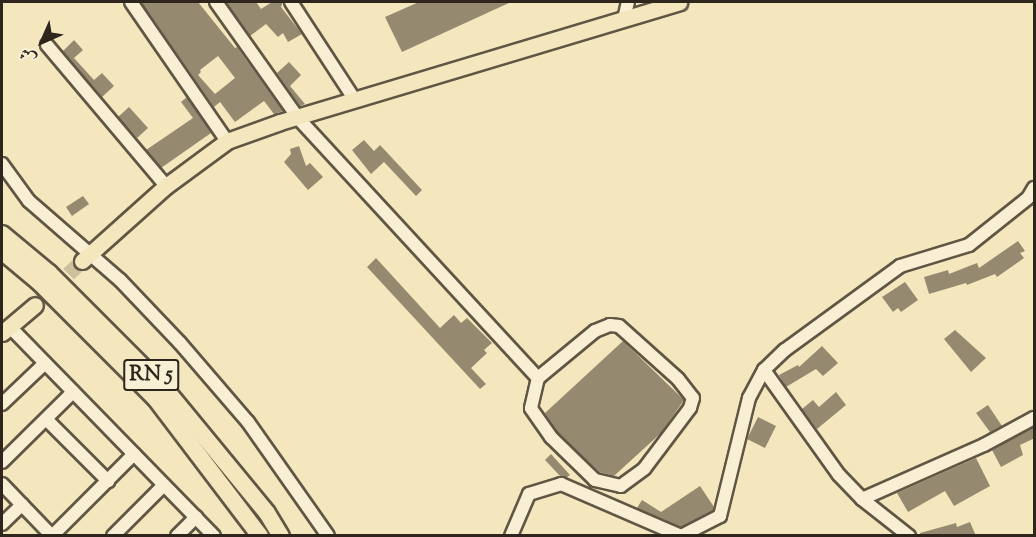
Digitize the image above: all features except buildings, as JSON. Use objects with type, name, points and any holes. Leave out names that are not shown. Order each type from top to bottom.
[{"type":"highway","name":"RN 5","points":[[2,234],[49,273],[166,390],[267,513],[281,536]]},
{"type":"highway","name":"RN 5","points":[[2,252],[39,282],[156,399],[260,536]]},
{"type":"main road","points":[[86,256],[166,186],[227,141],[679,2]]},
{"type":"main road","points":[[6,330],[35,305]]},
{"type":"street","points":[[131,2],[227,141]]},
{"type":"street","points":[[216,2],[298,118],[538,378]]},
{"type":"street","points":[[291,2],[355,100]]},
{"type":"street","points":[[624,19],[628,2]]},
{"type":"street","points":[[47,45],[166,186]]},
{"type":"street","points":[[2,164],[28,201],[180,343],[248,422],[328,536]]},
{"type":"street","points":[[511,536],[529,494],[561,484],[681,536],[720,516],[750,398],[764,370],[785,350],[900,266],[969,245],[1028,198],[1035,188]]},
{"type":"street","points":[[610,325],[619,326],[678,379],[693,398],[690,408],[644,469],[621,486],[595,480],[551,437],[531,408],[538,378],[595,331],[610,325]]},
{"type":"street","points":[[6,330],[45,363],[214,536]]},
{"type":"street","points":[[2,404],[45,363]]},
{"type":"street","points":[[764,370],[839,475],[862,499],[909,536]]},
{"type":"street","points":[[2,462],[73,392]]},
{"type":"street","points":[[862,499],[984,445],[1035,418]]},
{"type":"street","points":[[46,419],[108,481]]},
{"type":"street","points":[[2,484],[52,536],[134,454]]},
{"type":"street","points":[[113,536],[164,485]]},
{"type":"street","points":[[2,524],[22,505]]},
{"type":"street","points":[[177,536],[196,518]]},
{"type":"tunnel","points":[[35,305],[82,261]]}]
